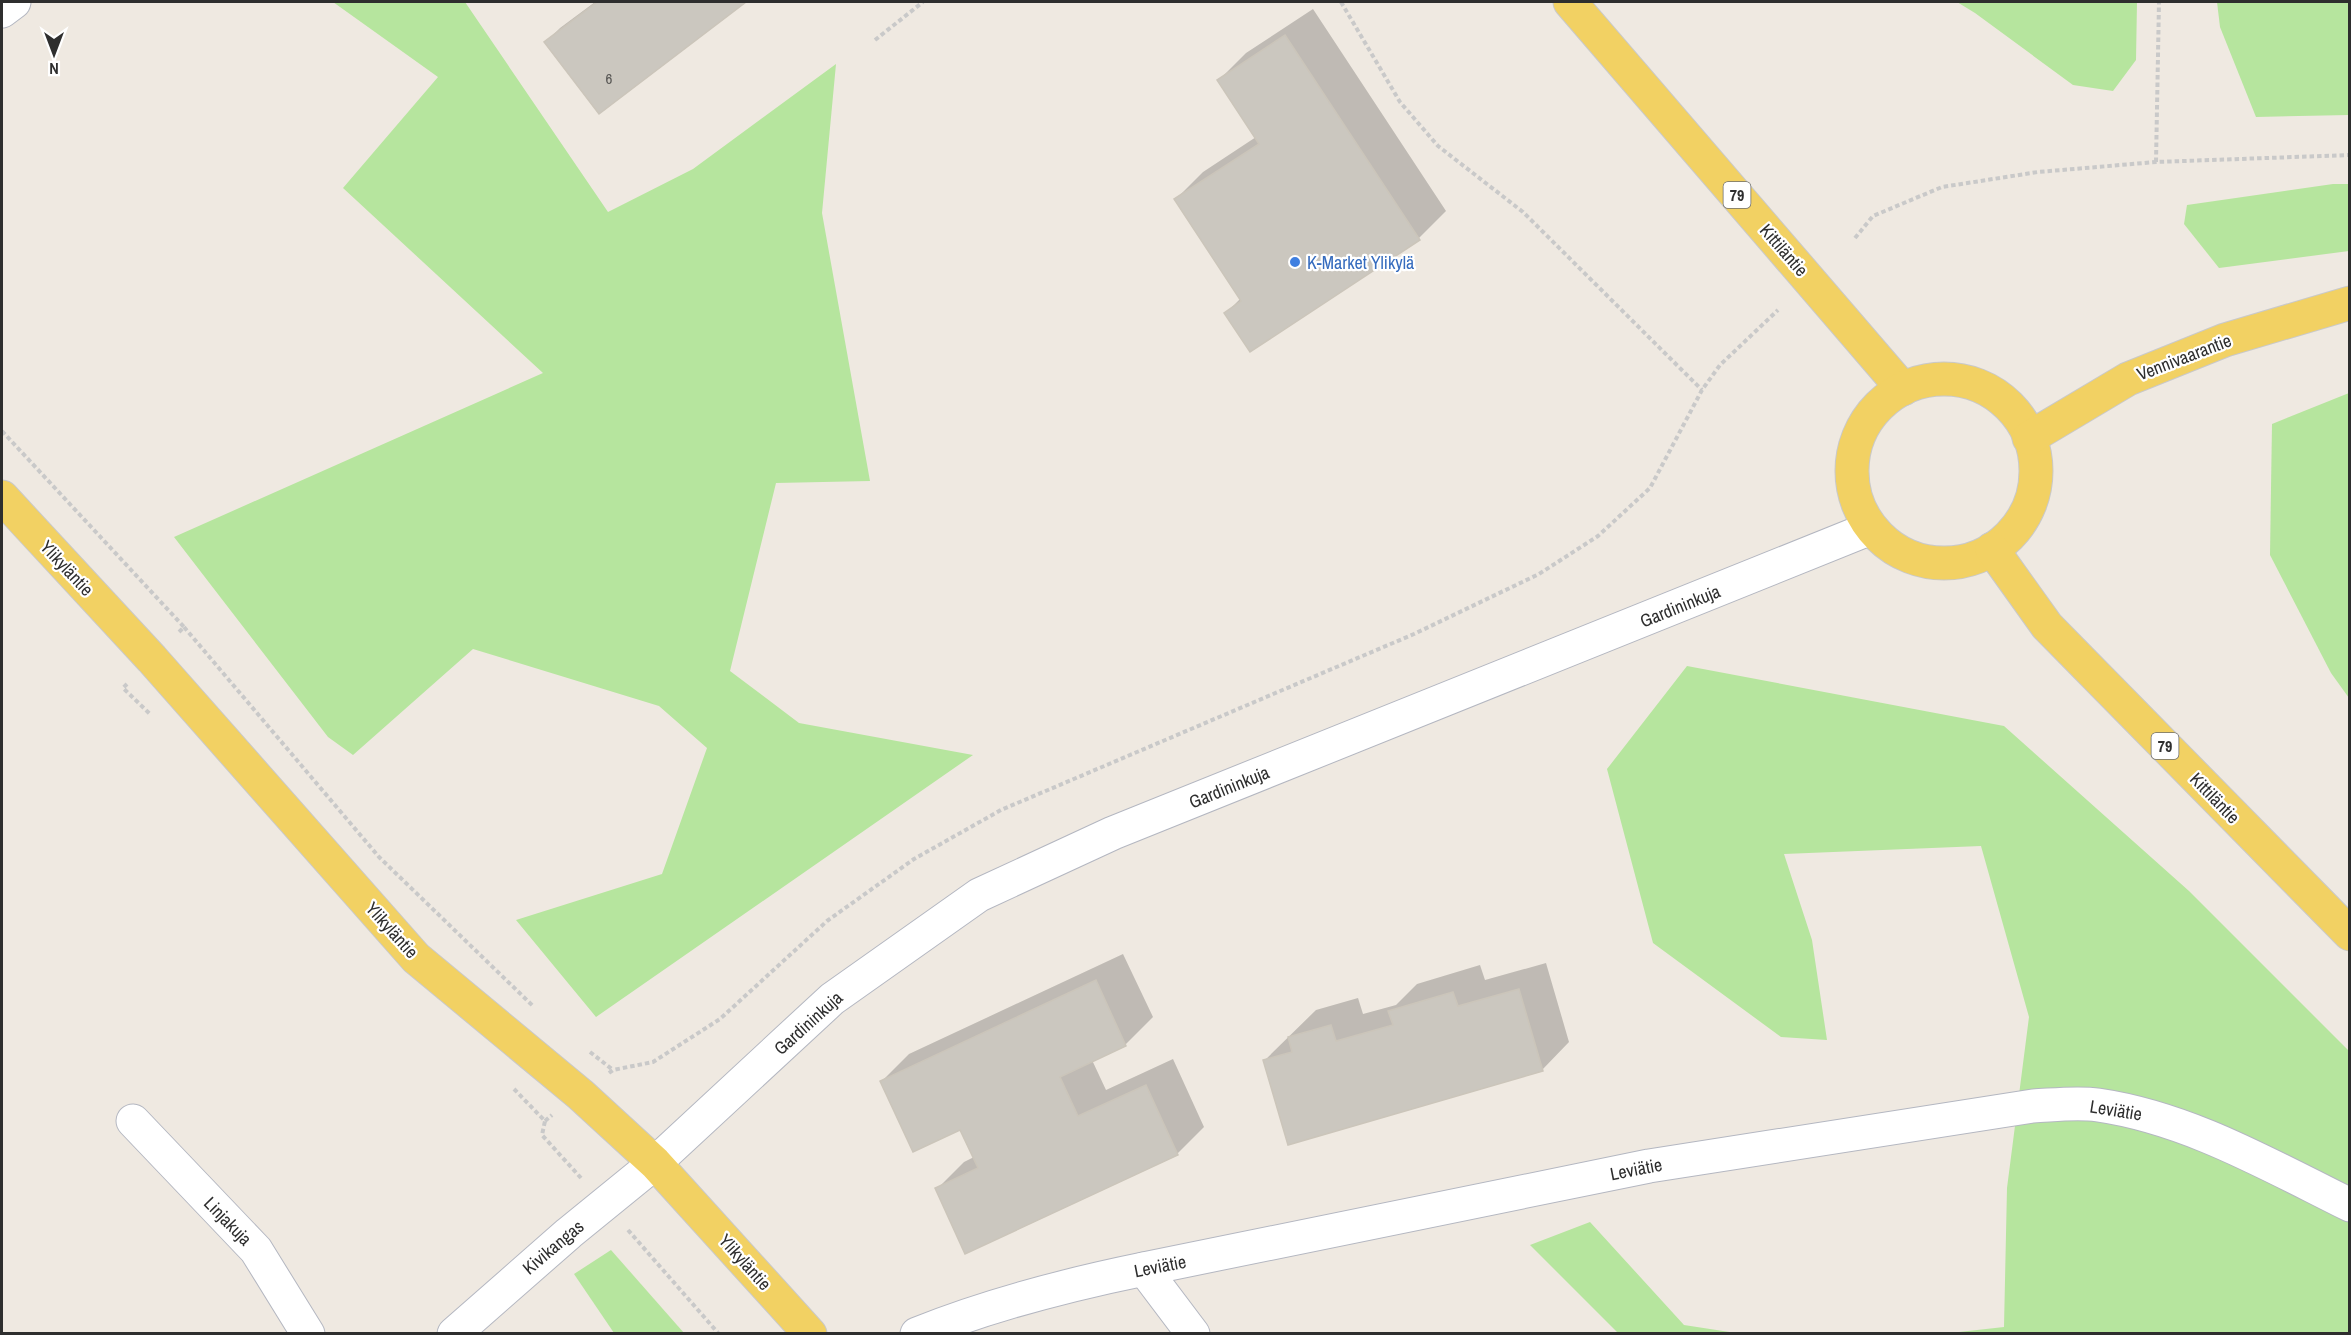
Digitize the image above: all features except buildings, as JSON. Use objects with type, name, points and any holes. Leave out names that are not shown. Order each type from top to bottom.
[{"type":"main road","name":"Kittiläntie","points":[[1570,2],[1903,388]]},
{"type":"main road","name":"Vennivaarantie","points":[[2029,438],[2128,379],[2225,340],[2349,303]]},
{"type":"main road","points":[[1932,380],[1962,381],[1977,386],[2003,401],[2018,418],[2029,438],[2036,475],[2031,500],[2023,517],[2012,532],[1992,549],[1968,560],[1954,562],[1915,558],[1896,549],[1871,528],[1863,515],[1853,488],[1853,458],[1859,436],[1869,417],[1890,396],[1903,388],[1932,380]]},
{"type":"main road","name":"Ylikyläntie","points":[[2,497],[152,659],[416,958],[581,1095],[655,1162],[810,1334]]},
{"type":"main road","name":"Kittiläntie","points":[[1992,549],[2047,626],[2349,934]]},
{"type":"street","points":[[2,11],[14,2]]},
{"type":"street","name":"Gardininkuja","points":[[655,1162],[832,999],[979,895],[1113,833],[1871,528]]},
{"type":"street","name":"Leviätie","points":[[917,1334],[962,1316],[1061,1286],[1144,1269],[1649,1166],[2033,1106],[2095,1104],[2144,1113],[2217,1140],[2349,1205]]},
{"type":"street","name":"Linjakuja","points":[[133,1121],[256,1250],[308,1334]]},
{"type":"street","name":"Kivikangas","points":[[454,1334],[568,1233],[655,1162]]},
{"type":"street","points":[[1144,1269],[1193,1334]]},
{"type":"path","points":[[875,40],[923,2]]},
{"type":"path","points":[[1341,2],[1400,102],[1438,146],[1523,212],[1702,390]]},
{"type":"path","points":[[2156,162],[2158,2]]},
{"type":"path","points":[[1855,238],[1873,216],[1942,187],[2038,172],[2156,162],[2349,155]]},
{"type":"path","points":[[544,1121],[613,1070],[653,1062],[720,1019],[827,921],[914,859],[1001,810],[1414,634],[1539,574],[1598,536],[1650,488],[1702,390],[1719,365],[1778,310]]},
{"type":"path","points":[[184,627],[379,857],[539,1011]]},
{"type":"path","points":[[585,1048],[613,1070]]},
{"type":"green space","points":[[333,2],[465,2],[608,212],[693,169],[836,64],[822,213],[870,481],[776,483],[730,671],[799,723],[973,755],[596,1017],[516,920],[662,874],[707,748],[659,706],[473,649],[353,755],[328,737],[174,537],[543,373],[343,188],[438,77]]},
{"type":"green space","points":[[1957,2],[2137,2],[2136,60],[2113,91],[2073,85]]},
{"type":"green space","points":[[2217,2],[2349,2],[2349,115],[2256,117],[2220,27]]},
{"type":"green space","points":[[2333,184],[2349,184],[2349,251],[2219,268],[2184,224],[2187,205]]},
{"type":"green space","points":[[2349,393],[2349,698],[2331,673],[2270,555],[2272,424]]},
{"type":"green space","points":[[1687,666],[2004,726],[2189,891],[2349,1051],[2349,1333],[1950,1333],[2004,1327],[2007,1188],[2029,1017],[1981,846],[1784,854],[1812,940],[1827,1040],[1781,1037],[1653,943],[1607,769]]},
{"type":"green space","points":[[1590,1222],[1684,1325],[1736,1333],[1618,1333],[1530,1245]]},
{"type":"green space","points":[[611,1250],[684,1333],[614,1333],[574,1274]]},
{"type":"place","name":"K-Market Ylikylä","points":[[1295,262]]}]
